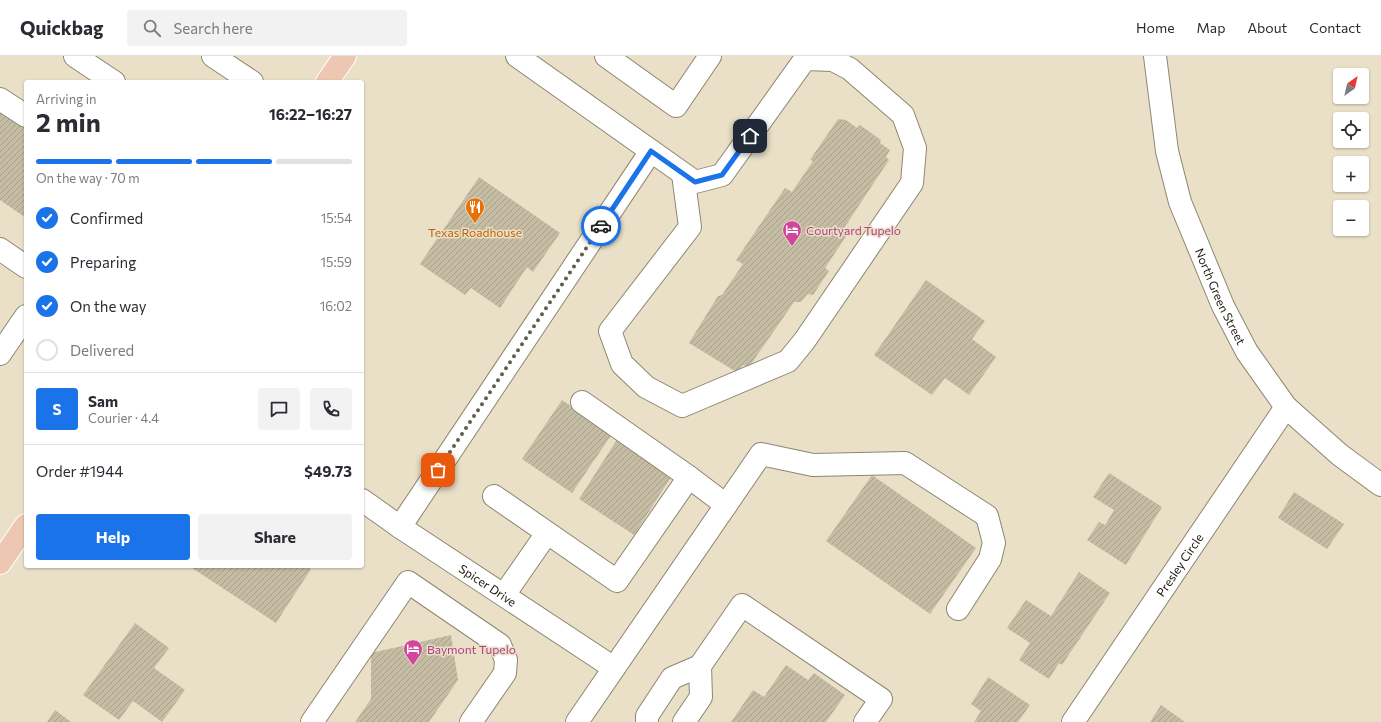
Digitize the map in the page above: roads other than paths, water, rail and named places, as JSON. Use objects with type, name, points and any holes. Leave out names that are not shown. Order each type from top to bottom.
[{"type":"main road","points":[[328,80],[345,56]]},
{"type":"main road","points":[[0,563],[24,528]]},
{"type":"street","points":[[74,56],[111,80]]},
{"type":"street","points":[[213,56],[249,80]]},
{"type":"street","points":[[517,56],[695,182],[722,175],[805,59],[833,60],[850,69],[903,115],[915,148],[912,183],[806,340],[788,361],[682,406],[646,387],[622,364],[610,331],[690,227],[683,174]]},
{"type":"street","points":[[606,56],[676,106],[710,56]]},
{"type":"street","name":"North Green Street","points":[[1155,56],[1167,151],[1180,202],[1223,306],[1247,352],[1286,407],[1340,455],[1381,485]]},
{"type":"street","points":[[0,99],[24,115]]},
{"type":"street","points":[[400,527],[651,151]]},
{"type":"street","points":[[0,250],[24,266]]},
{"type":"street","points":[[0,354],[24,319]]},
{"type":"street","points":[[582,402],[689,477],[726,505]]},
{"type":"street","name":"Presley Circle","points":[[1073,722],[1286,407]]},
{"type":"street","points":[[577,722],[761,454],[813,465],[905,463],[987,516],[994,543],[990,559],[958,609]]},
{"type":"street","points":[[494,496],[617,581],[689,477]]},
{"type":"street","name":"Spicer Drive","points":[[364,501],[400,527],[614,668]]},
{"type":"street","points":[[504,595],[547,532]]},
{"type":"street","points":[[312,722],[408,582],[500,645],[506,660],[505,673],[471,722]]},
{"type":"street","points":[[647,722],[646,716],[672,678],[700,666],[742,605],[881,699],[865,722]]},
{"type":"street","points":[[684,722],[702,697],[700,666]]},
{"type":"place","name":"Texas Roadhouse","points":[[475,224]]},
{"type":"place","name":"Courtyard Tupelo","points":[[792,247]]},
{"type":"place","name":"Baymont Tupelo","points":[[413,666]]}]
